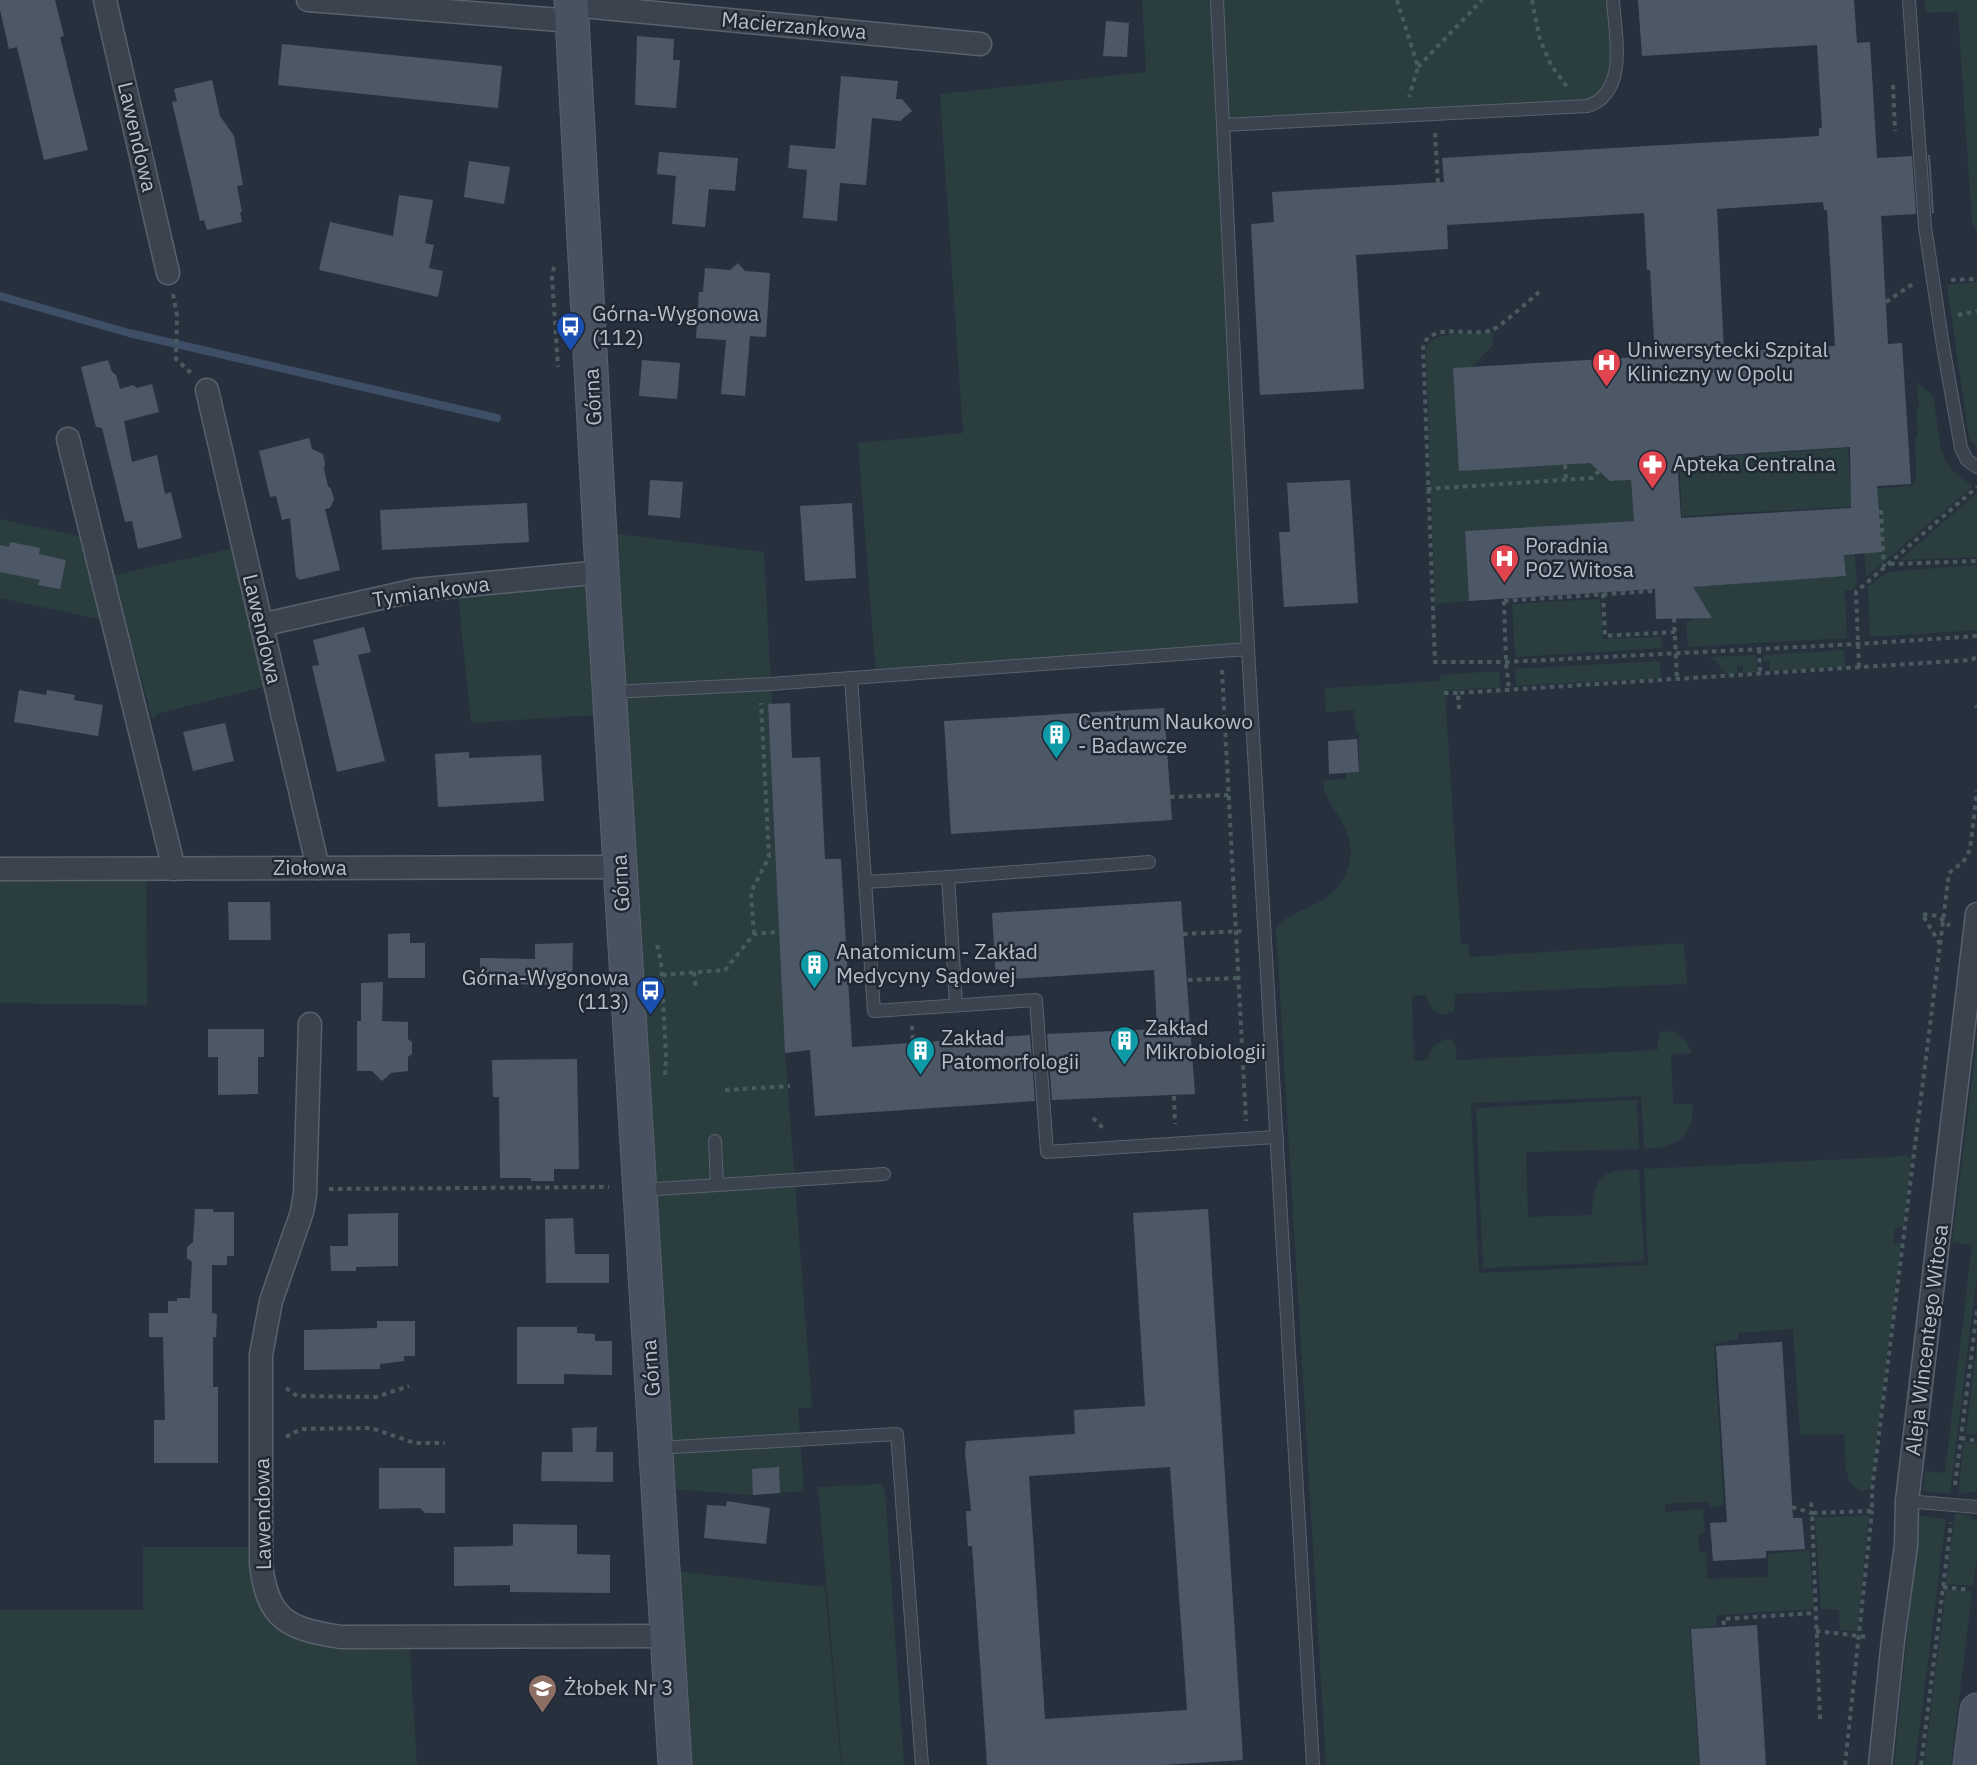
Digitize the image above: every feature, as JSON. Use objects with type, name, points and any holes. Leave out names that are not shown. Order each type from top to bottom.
[{"type":"street","name":"Lawendowa","points":[[105,0],[168,273]]},
{"type":"street","name":"Macierzankowa","points":[[308,0],[572,9],[980,44]]},
{"type":"street","name":"Górna","points":[[572,9],[602,573],[675,1765]]},
{"type":"street","name":"Lawendowa","points":[[207,390],[318,868]]},
{"type":"street","points":[[68,439],[174,869]]},
{"type":"street","name":"Tymiankowa","points":[[261,626],[416,590],[602,573]]},
{"type":"street","name":"Ziołowa","points":[[0,869],[620,867]]},
{"type":"street","name":"Aleja Wincentego Witosa","points":[[1880,1765],[1906,1545],[1907,1501],[1977,914]]},
{"type":"street","name":"Lawendowa","points":[[310,1024],[305,1194],[302,1212],[271,1301],[261,1355],[261,1563],[269,1600],[276,1612],[291,1623],[312,1632],[341,1637],[667,1636]]},
{"type":"street","points":[[1970,1765],[1977,1710]]},
{"type":"lane","points":[[1217,0],[1248,649],[1313,1765]]},
{"type":"lane","points":[[1223,125],[1580,107],[1596,103],[1604,97],[1615,74],[1617,56],[1613,0]]},
{"type":"lane","points":[[1909,0],[1925,227],[1961,448],[1967,460],[1977,467]]},
{"type":"lane","points":[[611,692],[851,678],[1248,649]]},
{"type":"lane","points":[[851,678],[874,1011],[1036,1000],[1047,1152],[1277,1137]]},
{"type":"lane","points":[[865,882],[1149,862]]},
{"type":"lane","points":[[948,877],[956,1005]]},
{"type":"lane","points":[[715,1141],[717,1185]]},
{"type":"lane","points":[[640,1190],[884,1174]]},
{"type":"lane","points":[[656,1448],[897,1434],[922,1765]]},
{"type":"lane","points":[[1907,1501],[1977,1507]]},
{"type":"path","points":[[1397,0],[1418,67]]},
{"type":"path","points":[[1404,116],[1418,67],[1482,0]]},
{"type":"path","points":[[1532,0],[1540,40],[1551,64],[1580,107]]},
{"type":"path","points":[[1434,115],[1438,184]]},
{"type":"path","points":[[1948,280],[1977,279]]},
{"type":"path","points":[[1539,292],[1492,330],[1434,333],[1426,339],[1423,345],[1434,662],[1506,662],[1676,654],[1977,636]]},
{"type":"path","points":[[1948,317],[1977,311]]},
{"type":"path","points":[[176,322],[176,359]]},
{"type":"path","points":[[1565,465],[1566,480]]},
{"type":"path","points":[[1427,489],[1592,478],[1599,471]]},
{"type":"path","points":[[1859,667],[1856,592],[1977,487]]},
{"type":"path","points":[[1881,510],[1884,568]]},
{"type":"path","points":[[1889,564],[1977,561]]},
{"type":"path","points":[[1509,690],[1504,600],[1655,591]]},
{"type":"path","points":[[1603,594],[1605,636],[1675,632]]},
{"type":"path","points":[[1674,618],[1677,679]]},
{"type":"path","points":[[1759,649],[1760,673]]},
{"type":"path","points":[[1221,651],[1246,1122],[1235,1123]]},
{"type":"path","points":[[1444,693],[1971,660],[1977,657]]},
{"type":"path","points":[[662,975],[725,970],[754,934],[751,892],[769,858],[760,684]]},
{"type":"path","points":[[1458,693],[1459,709]]},
{"type":"path","points":[[1845,1765],[1875,1467],[1941,945],[1948,873],[1963,862],[1970,850],[1977,791]]},
{"type":"path","points":[[1170,797],[1229,795]]},
{"type":"path","points":[[1941,945],[1922,914],[1932,914],[1944,919],[1955,933]]},
{"type":"path","points":[[754,934],[779,932]]},
{"type":"path","points":[[1183,934],[1236,932]]},
{"type":"path","points":[[694,972],[696,989]]},
{"type":"path","points":[[1188,980],[1239,978]]},
{"type":"path","points":[[725,1090],[790,1086]]},
{"type":"path","points":[[1174,1096],[1176,1128]]},
{"type":"path","points":[[1093,1118],[1110,1132]]},
{"type":"path","points":[[320,1189],[618,1187],[640,1190]]},
{"type":"path","points":[[1921,1765],[1977,1311]]},
{"type":"path","points":[[284,1386],[297,1396],[364,1397],[376,1397],[409,1386]]},
{"type":"path","points":[[283,1440],[289,1434],[301,1429],[371,1428],[415,1443],[445,1443]]},
{"type":"path","points":[[1961,1438],[1977,1441]]},
{"type":"path","points":[[1811,1501],[1820,1719]]},
{"type":"path","points":[[1792,1507],[1812,1513],[1872,1511]]},
{"type":"path","points":[[1943,1587],[1971,1590]]},
{"type":"path","points":[[1724,1625],[1723,1619],[1815,1613]]},
{"type":"path","points":[[1816,1632],[1893,1640]]},
{"type":"green space","points":[[1142,0],[1613,0],[1615,74],[1597,103],[1223,125],[1248,649],[876,675],[858,443],[963,433],[940,94],[1146,72]]},
{"type":"green space","points":[[1925,0],[1977,0],[1977,231],[1972,223],[1958,13],[1957,11],[1926,13]]},
{"type":"green space","points":[[1977,282],[1977,446],[1970,440],[1968,432],[1947,285]]},
{"type":"green space","points":[[1466,333],[1493,333],[1493,345],[1472,367],[1453,368],[1596,462],[1596,469],[1610,481],[1631,480],[1633,508],[1666,506],[1667,519],[1465,531],[1469,601],[1435,604],[1426,348],[1436,338]]},
{"type":"green space","points":[[1917,383],[1933,396],[1940,440],[1947,463],[1958,476],[1973,486],[1866,577],[1862,506],[1682,516],[1679,459],[1848,448],[1850,490],[1911,486],[1916,479],[1915,439],[1918,434],[1916,409],[1919,409]]},
{"type":"green space","points":[[1977,493],[1977,557],[1900,560]]},
{"type":"green space","points":[[1851,508],[1857,584],[1853,590],[1845,590],[1847,638],[1688,647],[1686,622],[1692,621],[1691,587],[1846,576],[1842,509]]},
{"type":"green space","points":[[0,519],[106,542],[115,575],[243,546],[275,684],[155,714],[152,718],[126,625],[0,598]]},
{"type":"green space","points":[[600,532],[764,552],[772,704],[768,704],[785,1053],[812,1407],[798,1408],[804,1491],[753,1495],[658,1488],[611,714],[471,723],[457,586],[602,572]]},
{"type":"green space","points":[[1977,565],[1977,630],[1870,637],[1868,587],[1888,572]]},
{"type":"green space","points":[[1600,599],[1603,639],[1661,637],[1662,648],[1515,657],[1512,604]]},
{"type":"green space","points":[[1844,650],[1845,667],[1770,671],[1770,661],[1763,661],[1763,655]]},
{"type":"green space","points":[[1756,655],[1757,672],[1743,673],[1743,666],[1737,666],[1737,673],[1727,674],[1711,657]]},
{"type":"green space","points":[[1660,661],[1661,678],[1516,686],[1515,669]]},
{"type":"green space","points":[[1499,671],[1501,687],[1445,691],[1461,944],[1469,944],[1469,957],[1684,943],[1687,984],[1455,994],[1454,1011],[1445,1015],[1432,1008],[1426,995],[1412,996],[1414,1061],[1428,1060],[1433,1047],[1446,1040],[1450,1040],[1455,1045],[1457,1060],[1658,1050],[1660,1032],[1673,1031],[1687,1042],[1692,1053],[1671,1054],[1673,1104],[1693,1104],[1693,1115],[1686,1133],[1680,1139],[1664,1147],[1644,1149],[1641,1096],[1471,1103],[1479,1273],[1648,1265],[1644,1169],[1907,1156],[1911,1159],[1904,1225],[1895,1228],[1893,1244],[1901,1243],[1871,1487],[1863,1492],[1851,1484],[1846,1471],[1844,1434],[1800,1435],[1793,1329],[1738,1333],[1738,1339],[1714,1344],[1724,1505],[1711,1508],[1709,1502],[1670,1503],[1665,1505],[1665,1512],[1703,1509],[1705,1533],[1698,1535],[1699,1552],[1706,1553],[1707,1579],[1768,1577],[1768,1554],[1809,1550],[1814,1609],[1717,1615],[1716,1626],[1690,1629],[1699,1765],[1326,1765],[1276,928],[1287,918],[1318,903],[1332,893],[1343,879],[1350,862],[1348,835],[1330,803],[1323,780],[1346,779],[1346,773],[1359,772],[1359,734],[1356,734],[1354,710],[1326,712],[1325,688],[1440,681],[1440,675]]},
{"type":"green space","points":[[0,869],[146,869],[147,1005],[0,1003]]},
{"type":"green space","points":[[1977,1038],[1977,1275],[1950,1494],[1923,1491],[1925,1471],[1945,1473],[1972,1245],[1952,1242]]},
{"type":"green space","points":[[1637,1100],[1639,1149],[1526,1152],[1528,1217],[1592,1215],[1597,1184],[1602,1178],[1615,1172],[1639,1170],[1644,1261],[1483,1268],[1476,1108]]},
{"type":"green space","points":[[1977,1342],[1977,1435],[1966,1434]]},
{"type":"green space","points":[[1964,1442],[1977,1444],[1977,1491],[1958,1494]]},
{"type":"green space","points":[[882,1484],[885,1491],[904,1765],[842,1765],[818,1487]]},
{"type":"green space","points":[[1955,1514],[1966,1514],[1977,1521],[1977,1558],[1973,1586],[1946,1584]]},
{"type":"green space","points":[[1869,1515],[1857,1631],[1840,1630],[1839,1610],[1821,1609],[1815,1518]]},
{"type":"green space","points":[[1919,1516],[1946,1519],[1915,1765],[1894,1765]]},
{"type":"green space","points":[[143,1547],[262,1547],[282,1616],[409,1637],[417,1765],[0,1765],[0,1610],[143,1610]]},
{"type":"green space","points":[[663,1570],[825,1587],[841,1765],[675,1765]]},
{"type":"green space","points":[[1946,1589],[1972,1592],[1951,1765],[1924,1765]]},
{"type":"building","points":[[0,0],[55,0],[64,36],[60,37],[88,150],[44,160],[17,47],[9,49],[0,10]]},
{"type":"building","points":[[1638,0],[1854,0],[1857,43],[1870,42],[1877,158],[1912,156],[1916,214],[1881,216],[1888,344],[1902,343],[1911,484],[1877,486],[1882,552],[1844,555],[1846,576],[1693,587],[1712,618],[1656,619],[1655,589],[1469,601],[1465,531],[1634,521],[1631,480],[1610,481],[1590,463],[1459,471],[1453,368],[1655,356],[1644,213],[1447,225],[1448,249],[1356,255],[1364,389],[1260,395],[1251,224],[1274,222],[1272,192],[1444,182],[1442,158],[1819,136],[1819,128],[1822,128],[1817,45],[1642,56]],"holes":[[[1823,202],[1824,210],[1827,210],[1835,346],[1724,352],[1717,209]],[[1850,447],[1851,508],[1681,518],[1677,458]]]},
{"type":"building","points":[[1106,21],[1129,23],[1127,57],[1103,56]]},
{"type":"building","points":[[637,36],[674,39],[673,60],[680,60],[676,108],[635,105]]},
{"type":"building","points":[[282,44],[502,66],[498,108],[278,85]]},
{"type":"building","points":[[841,76],[898,81],[896,99],[902,99],[912,111],[900,121],[872,118],[866,185],[840,183],[837,221],[803,218],[807,170],[788,168],[790,145],[835,149]]},
{"type":"building","points":[[212,80],[220,116],[234,136],[243,185],[237,186],[242,222],[207,230],[204,220],[200,221],[172,102],[177,101],[174,89]]},
{"type":"building","points":[[659,152],[738,158],[735,191],[709,189],[705,227],[672,224],[676,176],[657,174]]},
{"type":"building","points":[[1928,155],[1930,155],[1934,213],[1932,213]]},
{"type":"building","points":[[469,161],[510,167],[504,204],[464,197]]},
{"type":"building","points":[[399,195],[433,200],[425,243],[434,245],[429,268],[443,271],[438,297],[319,270],[330,222],[393,236]]},
{"type":"building","points":[[738,263],[745,271],[770,273],[766,337],[750,336],[745,396],[721,394],[726,340],[696,338],[699,292],[703,292],[705,268],[730,270]]},
{"type":"building","points":[[108,360],[120,389],[133,385],[137,388],[152,384],[159,412],[124,421],[132,462],[157,455],[165,494],[171,492],[182,538],[138,549],[132,521],[125,522],[102,428],[96,427],[81,367]]},
{"type":"building","points":[[642,360],[680,363],[677,399],[639,396]]},
{"type":"building","points":[[309,438],[312,449],[323,454],[328,486],[334,499],[330,508],[325,509],[340,570],[299,580],[298,577],[296,578],[290,518],[282,520],[276,496],[270,497],[259,451]]},
{"type":"building","points":[[650,480],[683,482],[680,518],[648,515]]},
{"type":"building","points":[[1350,480],[1358,603],[1284,607],[1279,532],[1290,532],[1287,483]]},
{"type":"building","points":[[527,503],[529,542],[382,550],[380,510]]},
{"type":"building","points":[[852,503],[856,578],[805,581],[800,506]]},
{"type":"building","points":[[10,542],[40,548],[39,554],[66,560],[60,589],[38,585],[40,580],[0,572],[0,545],[9,547]]},
{"type":"building","points":[[364,627],[371,652],[358,655],[385,761],[337,772],[312,666],[319,665],[313,640]]},
{"type":"building","points":[[19,690],[46,695],[47,690],[75,695],[74,700],[103,705],[98,736],[14,722]]},
{"type":"building","points":[[790,703],[792,758],[820,757],[825,859],[841,859],[852,1047],[1030,1035],[1035,1101],[815,1116],[810,1050],[785,1053],[768,704]]},
{"type":"building","name":"Centrum Naukowo - Badawcze","points":[[1164,708],[1172,820],[951,834],[944,721]]},
{"type":"building","points":[[225,723],[234,761],[193,771],[183,732]]},
{"type":"building","points":[[1357,739],[1359,772],[1329,774],[1328,741]]},
{"type":"building","points":[[469,752],[469,758],[541,755],[544,801],[438,807],[435,754]]},
{"type":"building","points":[[1181,901],[1195,1094],[1052,1100],[1047,1034],[1157,1029],[1154,970],[996,980],[992,913]]},
{"type":"building","points":[[228,902],[270,902],[271,940],[229,940]]},
{"type":"building","points":[[410,933],[410,943],[425,943],[425,978],[388,978],[388,934]]},
{"type":"building","points":[[573,943],[572,985],[480,984],[480,958],[535,959],[535,944]]},
{"type":"building","points":[[383,982],[382,1021],[408,1022],[408,1039],[412,1042],[412,1054],[408,1057],[408,1071],[391,1073],[382,1081],[372,1071],[357,1071],[357,1021],[361,1021],[361,983]]},
{"type":"building","points":[[208,1029],[264,1029],[264,1057],[258,1057],[258,1094],[218,1095],[218,1057],[208,1057]]},
{"type":"building","points":[[577,1059],[579,1169],[554,1169],[554,1181],[500,1178],[499,1097],[493,1097],[492,1060]]},
{"type":"building","points":[[195,1209],[234,1212],[234,1256],[227,1256],[227,1265],[212,1265],[212,1313],[217,1314],[216,1337],[213,1337],[213,1387],[218,1387],[218,1463],[154,1463],[154,1420],[165,1420],[163,1337],[149,1337],[149,1313],[168,1313],[168,1301],[190,1298],[192,1262],[187,1258],[187,1247],[193,1242]]},
{"type":"building","points":[[1208,1209],[1243,1760],[1164,1765],[987,1765],[972,1546],[968,1546],[966,1511],[971,1511],[965,1453],[966,1441],[1075,1434],[1074,1410],[1145,1406],[1133,1213]],"holes":[[[1170,1467],[1187,1710],[1045,1719],[1029,1476]]]},
{"type":"building","points":[[398,1213],[398,1266],[356,1267],[356,1271],[331,1271],[330,1246],[348,1246],[348,1214]]},
{"type":"building","points":[[573,1218],[575,1254],[609,1254],[609,1283],[546,1283],[545,1219]]},
{"type":"building","points":[[377,1321],[415,1321],[415,1356],[404,1356],[404,1361],[380,1364],[380,1369],[304,1370],[304,1330],[377,1328]]},
{"type":"building","points":[[517,1327],[577,1327],[577,1333],[595,1334],[595,1341],[612,1341],[612,1375],[564,1374],[564,1384],[517,1384]]},
{"type":"building","points":[[1782,1342],[1793,1518],[1802,1518],[1805,1549],[1766,1551],[1766,1558],[1713,1561],[1710,1523],[1727,1522],[1716,1346]]},
{"type":"building","points":[[597,1427],[596,1452],[613,1452],[613,1482],[541,1481],[542,1452],[573,1452],[572,1428]]},
{"type":"building","points":[[779,1467],[780,1493],[753,1495],[752,1469]]},
{"type":"building","points":[[379,1468],[445,1468],[445,1513],[425,1513],[420,1508],[379,1509]]},
{"type":"building","points":[[727,1501],[770,1508],[766,1544],[704,1538],[707,1505],[726,1506]]},
{"type":"building","points":[[513,1524],[577,1525],[577,1554],[610,1555],[610,1593],[510,1592],[510,1585],[454,1586],[454,1547],[513,1545]]},
{"type":"building","points":[[1757,1625],[1766,1765],[1700,1765],[1691,1629]]},
{"type":"waterway","points":[[0,296],[129,333],[497,418]]},
{"type":"place","name":"Górna-Wygonowa (112)","points":[[571,352]]},
{"type":"place","name":"Uniwersytecki Szpital Kliniczny w Opolu","points":[[1606,388]]},
{"type":"place","name":"Apteka Centralna","points":[[1652,490]]},
{"type":"place","name":"Poradnia POZ Witosa","points":[[1504,584]]},
{"type":"place","name":"Centrum Naukowo - Badawcze","points":[[1057,760]]},
{"type":"place","name":"Anatomicum - Zakład Medycyny Sądowej","points":[[815,990]]},
{"type":"place","name":"Górna-Wygonowa (113)","points":[[650,1016]]},
{"type":"place","name":"Zakład Mikrobiologii","points":[[1124,1066]]},
{"type":"place","name":"Zakład Patomorfologii","points":[[920,1076]]},
{"type":"place","name":"Żłobek Nr 3","points":[[543,1714]]}]
